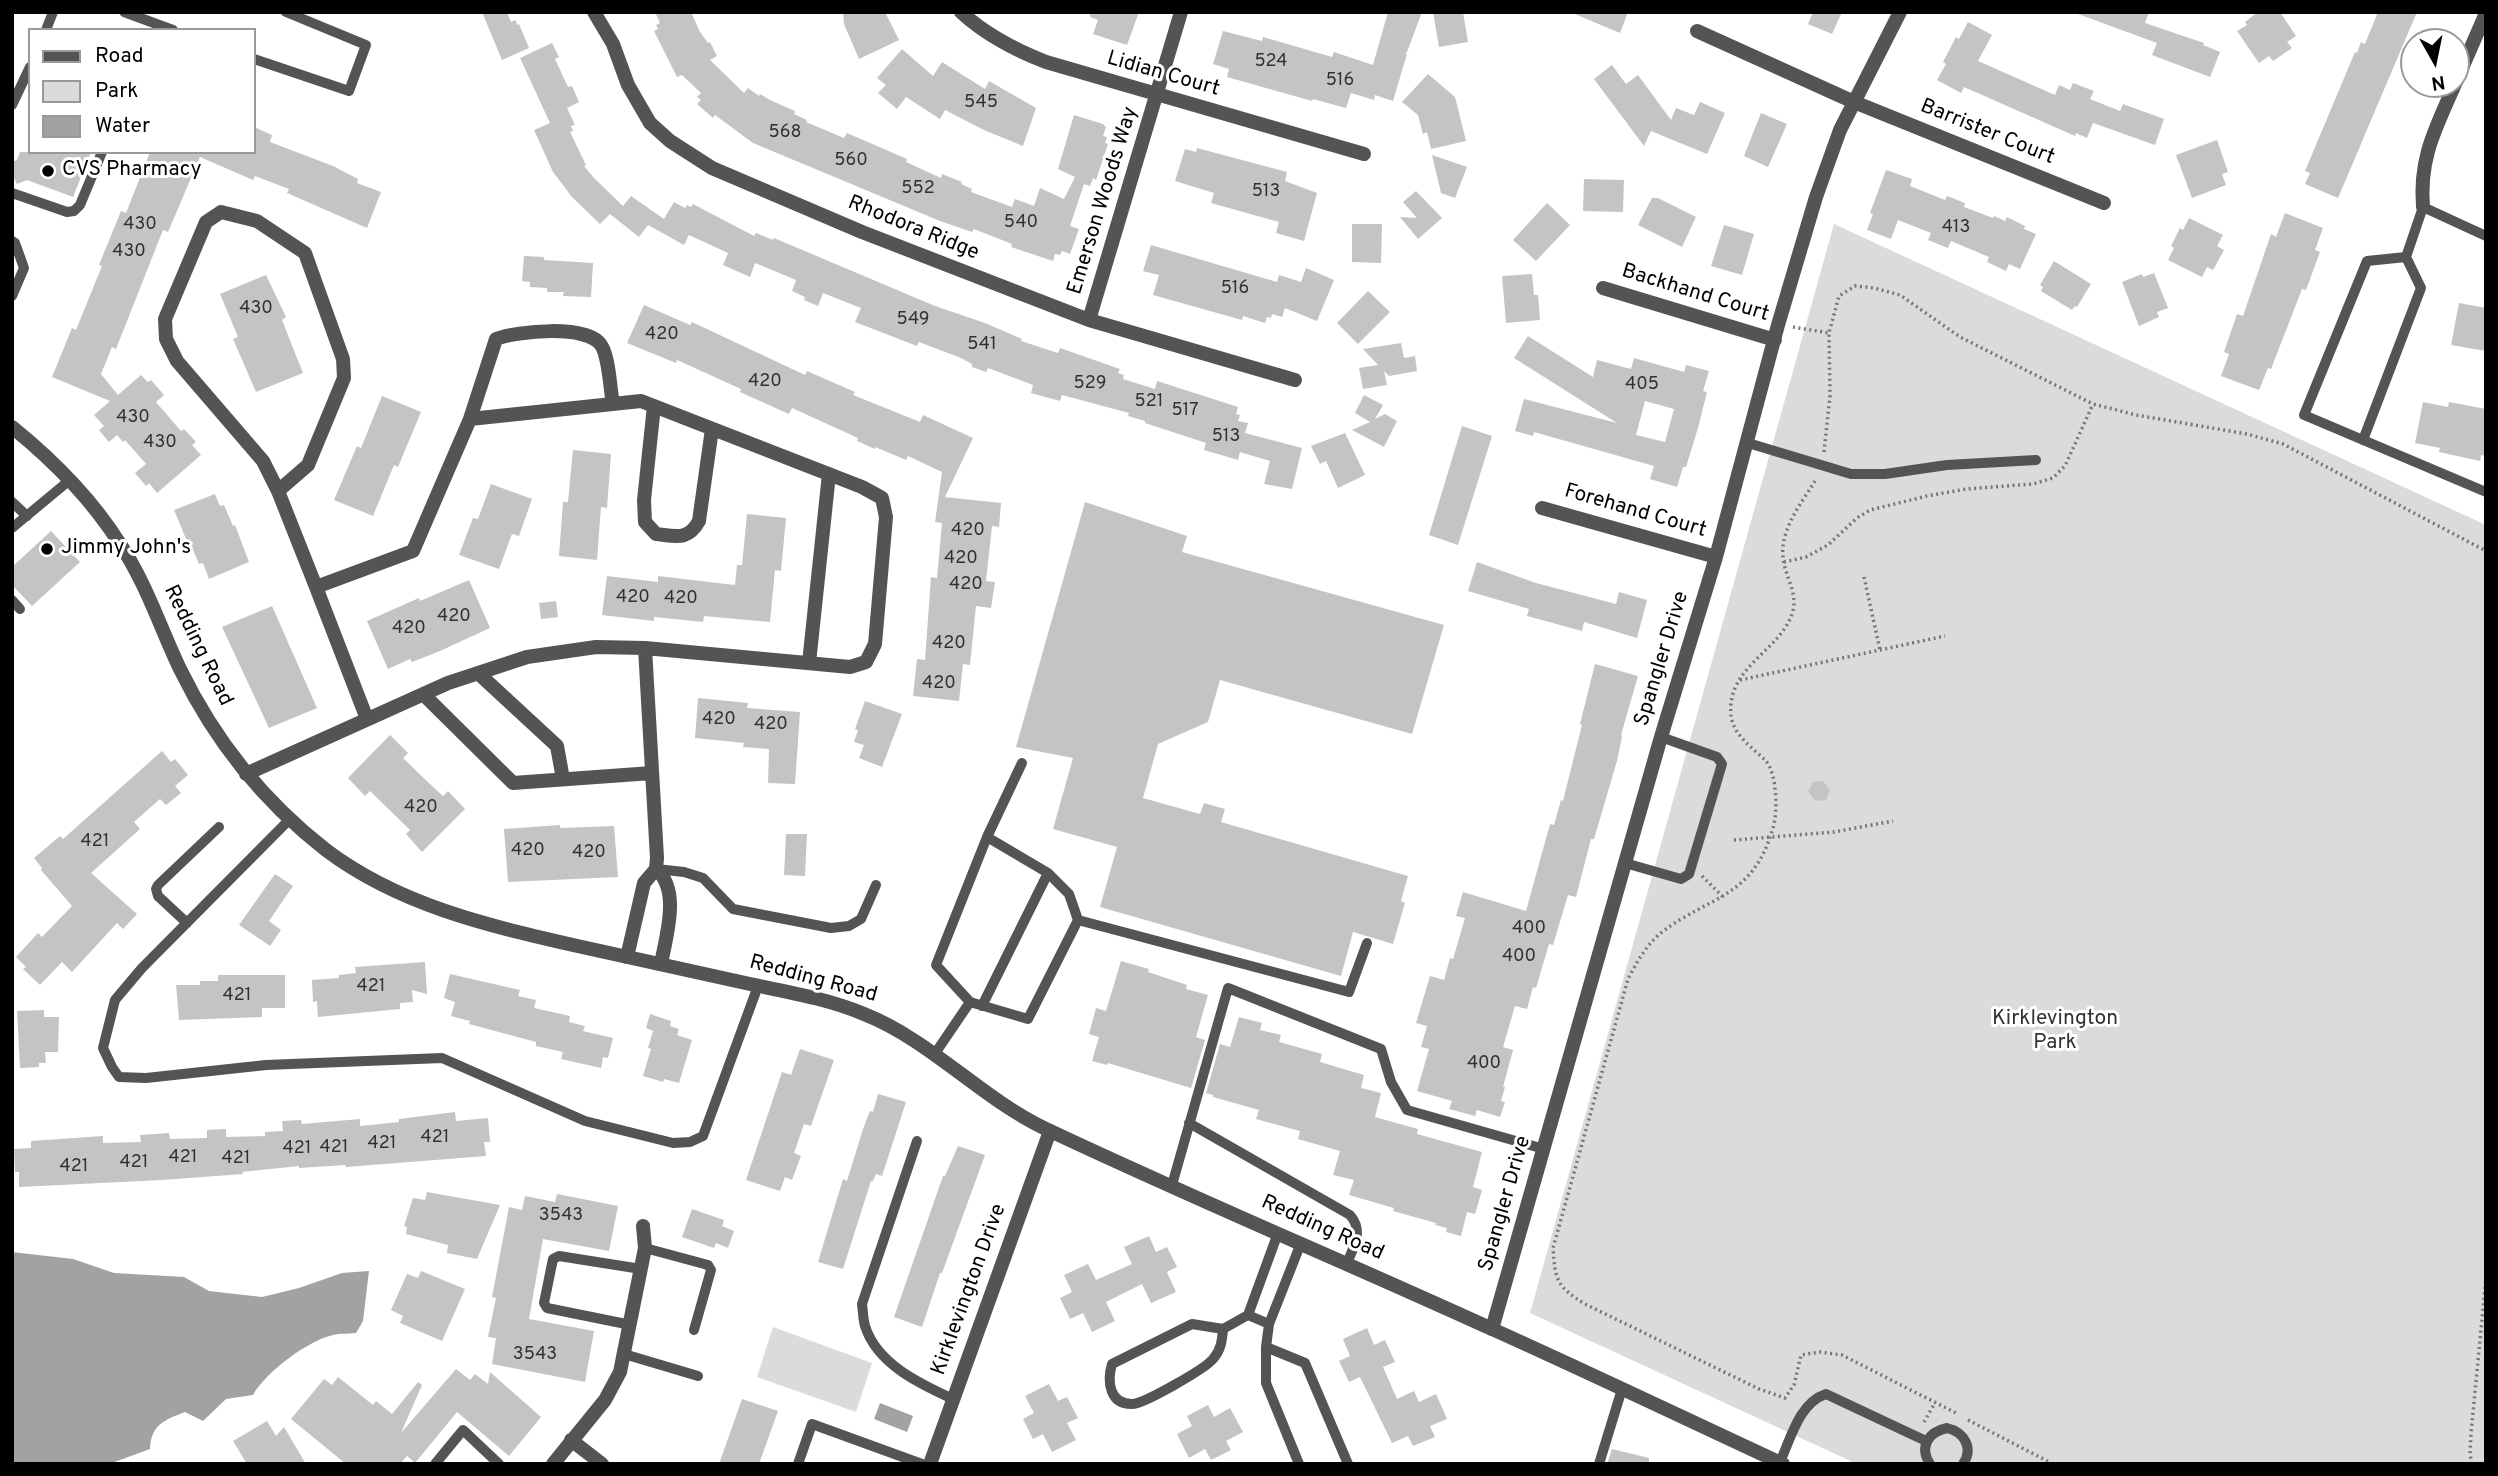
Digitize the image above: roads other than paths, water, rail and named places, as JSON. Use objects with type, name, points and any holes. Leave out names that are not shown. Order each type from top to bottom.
[{"type":"street","name":"Rhodora Ridge","points":[[594,12],[613,44],[641,111],[650,123],[712,168],[862,232],[1089,320],[1295,380]]},
{"type":"street","name":"Lidian Court","points":[[961,12],[990,35],[1020,52],[1082,74],[1364,154]]},
{"type":"street","name":"Emerson Woods Way","points":[[1089,320],[1181,12]]},
{"type":"street","name":"Spangler Drive","points":[[1492,1329],[1661,737],[1716,557],[1778,324],[1816,197],[1840,130],[1900,12]]},
{"type":"street","points":[[2470,49],[2486,13]]},
{"type":"street","name":"Barrister Court","points":[[1697,31],[1854,102],[2104,203]]},
{"type":"street","points":[[2423,207],[2421,181],[2426,156],[2449,98]]},
{"type":"street","points":[[278,491],[308,465],[344,378],[343,359],[305,253],[257,221],[221,212],[205,222],[165,319],[166,339],[177,361],[263,461],[278,491],[367,719]]},
{"type":"street","name":"Backhand Court","points":[[1603,288],[1775,340]]},
{"type":"street","points":[[316,587],[413,551],[470,419],[496,339],[513,333],[578,333],[595,337],[604,348],[613,404]]},
{"type":"street","points":[[246,774],[423,694],[527,657],[596,647],[645,648],[850,667],[866,662],[875,644],[886,517],[882,498],[829,474],[641,401],[470,419]]},
{"type":"street","points":[[654,406],[644,500],[645,522],[656,534],[681,537],[694,531],[699,521],[712,429]]},
{"type":"street","name":"Redding Road","points":[[12,426],[71,480],[121,544],[153,603],[178,666],[225,748],[246,774],[290,819],[331,854],[392,890],[419,903],[499,928],[809,997],[863,1013],[890,1026],[1021,1116],[1782,1463]]},
{"type":"street","points":[[809,663],[829,474]]},
{"type":"street","name":"Forehand Court","points":[[1542,508],[1716,557]]},
{"type":"street","points":[[627,957],[644,883],[656,869],[645,648]]},
{"type":"street","points":[[478,673],[557,746],[563,779]]},
{"type":"street","points":[[423,694],[513,783],[652,773]]},
{"type":"street","points":[[656,869],[664,876],[669,886],[662,964]]},
{"type":"street","name":"Kirklevington Drive","points":[[930,1464],[1050,1130]]},
{"type":"street","points":[[553,1464],[605,1400],[620,1372],[645,1248],[643,1226]]},
{"type":"street","points":[[571,1440],[603,1464]]},
{"type":"lane","points":[[124,12],[168,28]]},
{"type":"lane","points":[[256,60],[349,91],[366,45],[308,16],[286,12]]},
{"type":"lane","points":[[12,105],[28,71]]},
{"type":"lane","points":[[12,193],[67,212],[74,211],[80,205],[101,154]]},
{"type":"lane","points":[[2363,440],[2421,288],[2406,257],[2423,207],[2486,236]]},
{"type":"lane","points":[[12,242],[15,243],[24,268],[12,296]]},
{"type":"lane","points":[[2406,257],[2367,261],[2304,415],[2486,492]]},
{"type":"lane","points":[[1748,443],[1850,474],[2036,460]]},
{"type":"lane","points":[[12,528],[71,480]]},
{"type":"lane","points":[[12,502],[27,516]]},
{"type":"lane","points":[[12,600],[20,609]]},
{"type":"lane","points":[[1625,863],[1681,878],[1689,874],[1722,764],[1717,757],[1661,737]]},
{"type":"lane","points":[[986,837],[1048,873],[1069,894],[1078,920],[1028,1019],[970,1002],[936,965],[986,837],[1022,763]]},
{"type":"lane","points":[[290,819],[142,968],[115,1000],[103,1048],[119,1077],[146,1078],[292,1063],[442,1058],[585,1121],[673,1143],[690,1142],[703,1136],[758,986]]},
{"type":"lane","points":[[187,923],[158,896],[156,890],[158,885],[219,827]]},
{"type":"lane","points":[[656,869],[684,872],[703,878],[733,909],[831,928],[849,926],[861,919],[876,885]]},
{"type":"lane","points":[[982,1006],[1048,873]]},
{"type":"lane","points":[[1078,920],[1349,992],[1367,943]]},
{"type":"lane","points":[[1171,1185],[1228,988],[1381,1049],[1391,1082],[1407,1110],[1544,1149]]},
{"type":"lane","points":[[934,1055],[970,1002]]},
{"type":"lane","points":[[1189,1123],[1350,1215],[1357,1223],[1359,1233],[1347,1264]]},
{"type":"lane","points":[[917,1141],[862,1304],[864,1325],[872,1340],[898,1368],[920,1384],[953,1399]]},
{"type":"lane","points":[[1223,1329],[1222,1346],[1204,1369],[1135,1404],[1121,1402],[1112,1394],[1107,1379],[1112,1364],[1192,1324],[1223,1329],[1248,1315],[1278,1233]]},
{"type":"lane","points":[[1299,1464],[1266,1383],[1266,1347],[1269,1324],[1301,1243]]},
{"type":"lane","points":[[645,1248],[708,1265],[711,1270],[694,1330]]},
{"type":"lane","points":[[631,1325],[547,1308],[544,1303],[552,1259],[559,1256],[641,1269]]},
{"type":"lane","points":[[1248,1315],[1269,1324]]},
{"type":"lane","points":[[1266,1347],[1305,1363],[1348,1464]]},
{"type":"lane","points":[[624,1354],[698,1376]]},
{"type":"lane","points":[[1599,1464],[1622,1389]]},
{"type":"lane","points":[[1782,1463],[1804,1410],[1814,1399],[1826,1395],[1926,1441]]},
{"type":"lane","points":[[798,1464],[812,1424],[922,1464]]},
{"type":"lane","points":[[1930,1464],[1924,1450],[1926,1441],[1931,1434],[1947,1428],[1955,1430],[1967,1442],[1968,1462]]},
{"type":"lane","points":[[435,1464],[463,1430],[499,1464]]},
{"type":"water","points":[[12,1252],[73,1259],[114,1273],[184,1277],[209,1291],[262,1297],[342,1273],[369,1271],[363,1321],[356,1333],[333,1335],[311,1344],[277,1367],[253,1395],[226,1399],[203,1421],[185,1412],[160,1424],[153,1434],[150,1449],[109,1464],[12,1464]]},
{"type":"water","points":[[880,1403],[913,1416],[907,1432],[874,1419]]},
{"type":"place","name":"CVS Pharmacy","points":[[48,171]]},
{"type":"place","name":"Jimmy John's","points":[[47,549]]},
{"type":"park label","name":"Kirklevington Park","points":[[2055,1032]]}]
